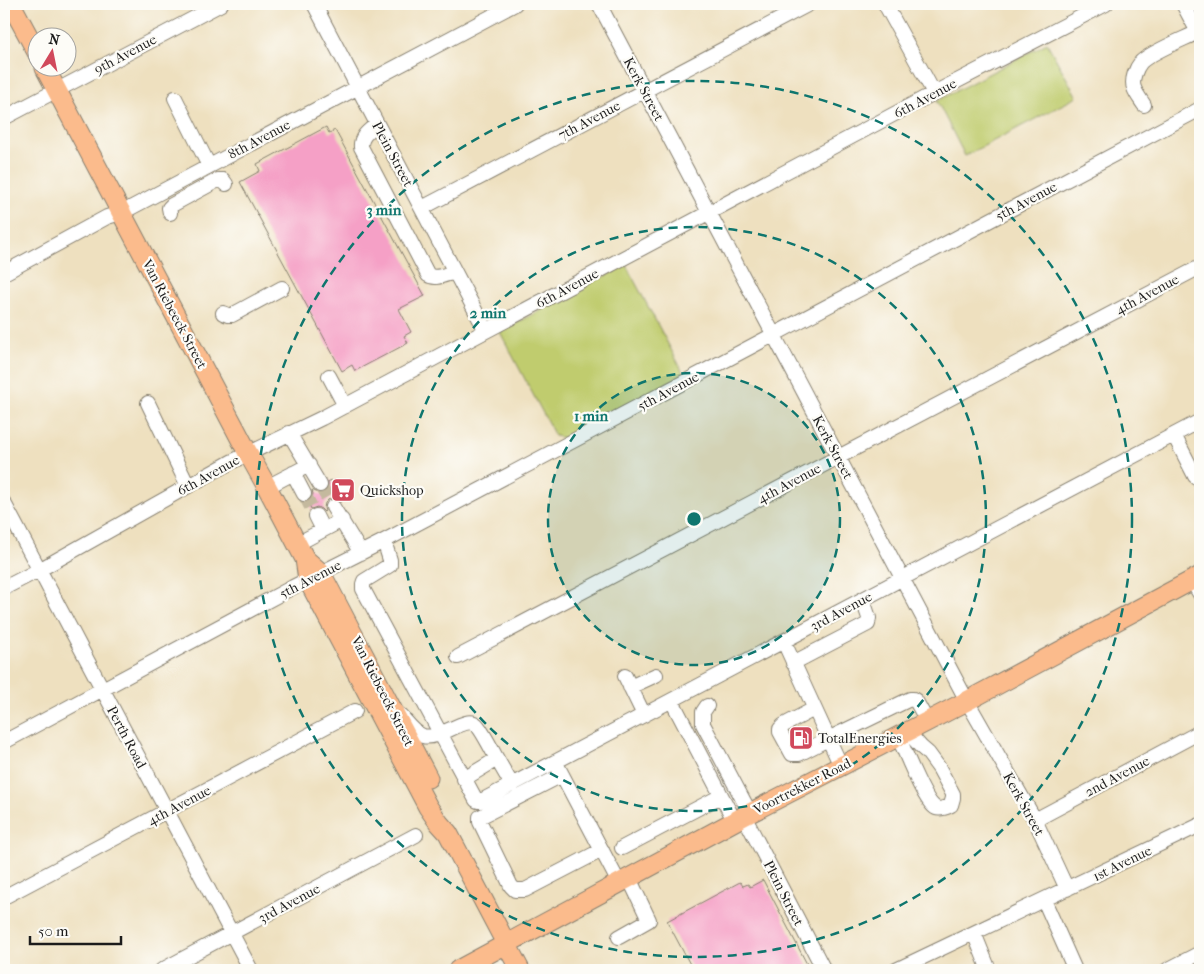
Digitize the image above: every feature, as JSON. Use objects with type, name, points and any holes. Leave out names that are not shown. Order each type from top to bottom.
[{"type":"main road","points":[[11,4],[28,35]]},
{"type":"main road","name":"Van Riebeeck Street","points":[[50,78],[301,552],[389,703],[440,801],[446,820],[446,831]]},
{"type":"main road","name":"Van Riebeeck Street","points":[[315,576],[428,807],[446,831],[520,970]]},
{"type":"main road","name":"Voortrekker Road","points":[[458,970],[903,733],[1198,584]]},
{"type":"street","name":"9th Avenue","points":[[4,118],[221,4]]},
{"type":"street","name":"Plein Street","points":[[314,4],[486,331]]},
{"type":"street","name":"8th Avenue","points":[[4,273],[108,217],[121,213],[514,4]]},
{"type":"street","name":"Kerk Street","points":[[599,4],[966,701],[1035,820],[1067,889]]},
{"type":"street","name":"7th Avenue","points":[[422,208],[809,4]]},
{"type":"street","points":[[885,4],[934,93]]},
{"type":"street","name":"6th Avenue","points":[[4,588],[248,453],[345,406],[934,93],[1106,4]]},
{"type":"street","points":[[1144,105],[1133,83],[1134,76],[1142,61],[1199,34],[1183,4]]},
{"type":"street","points":[[175,98],[209,166]]},
{"type":"street","name":"5th Avenue","points":[[4,742],[1200,109]]},
{"type":"street","points":[[377,124],[363,136],[360,143],[361,147],[428,275],[437,277],[455,272]]},
{"type":"street","points":[[188,177],[196,193]]},
{"type":"street","points":[[170,213],[170,206],[218,180],[223,180],[226,184]]},
{"type":"street","name":"4th Avenue","points":[[458,657],[1200,266]]},
{"type":"street","points":[[224,313],[232,314],[282,288]]},
{"type":"street","points":[[329,376],[345,406]]},
{"type":"street","points":[[148,403],[188,486]]},
{"type":"street","name":"3rd Avenue","points":[[464,779],[476,800],[481,801],[1200,421]]},
{"type":"street","points":[[289,433],[320,485]]},
{"type":"street","points":[[1174,435],[1195,476],[1200,480]]},
{"type":"street","points":[[267,487],[309,465]]},
{"type":"street","points":[[294,473],[304,494]]},
{"type":"street","name":"Perth Road","points":[[4,503],[251,970]]},
{"type":"street","points":[[333,507],[361,553]]},
{"type":"street","points":[[316,516],[323,530]]},
{"type":"street","points":[[301,552],[323,530],[342,520]]},
{"type":"street","points":[[384,541],[390,565],[364,581],[362,584],[363,589],[442,734],[464,779],[497,758]]},
{"type":"street","points":[[793,663],[868,624],[869,618],[862,600]]},
{"type":"street","points":[[784,642],[841,766]]},
{"type":"street","points":[[644,716],[628,682],[656,675]]},
{"type":"street","points":[[814,708],[780,729],[792,754],[799,754],[910,699],[916,701],[927,721]]},
{"type":"street","points":[[672,701],[721,796],[743,817]]},
{"type":"street","points":[[389,703],[417,733],[426,736],[442,734],[466,722],[475,723],[512,785]]},
{"type":"street","points":[[707,706],[703,712],[703,724],[743,817]]},
{"type":"street","name":"4th Avenue","points":[[4,898],[355,712]]},
{"type":"street","name":"2nd Avenue","points":[[1035,820],[1200,732]]},
{"type":"street","points":[[903,733],[928,753],[939,768],[953,794],[954,798],[951,805],[946,808],[938,808],[934,807],[929,801],[910,763],[903,733]]},
{"type":"street","points":[[555,762],[602,850],[649,920],[619,936]]},
{"type":"street","points":[[562,775],[480,817],[480,822],[511,886],[515,890],[525,890],[602,850]]},
{"type":"street","points":[[622,848],[721,796]]},
{"type":"street","name":"Plein Street","points":[[743,817],[824,970]]},
{"type":"street","name":"1st Avenue","points":[[974,933],[1200,826]]},
{"type":"street","name":"3rd Avenue","points":[[162,970],[416,835]]},
{"type":"street","points":[[1044,900],[1075,970]]},
{"type":"street","points":[[896,970],[974,933],[989,970]]},
{"type":"street","points":[[1167,970],[1200,953]]},
{"type":"green space","points":[[1047,43],[1077,97],[965,156],[937,101]]},
{"type":"green space","points":[[626,265],[684,374],[563,438],[555,436],[500,332]]},
{"type":"building","points":[[326,127],[329,133],[335,130],[425,296],[399,309],[411,332],[404,336],[408,343],[355,371],[352,365],[342,371],[240,182],[260,171],[257,164]]},
{"type":"building","points":[[331,480],[342,501],[340,502],[333,498],[329,499],[325,503],[324,512],[317,507],[311,509],[308,502],[312,498],[312,490],[320,494],[324,493],[328,489],[328,482]]},
{"type":"building","points":[[763,880],[808,966],[800,970],[693,970],[667,921],[740,882],[743,886],[748,884],[750,887]]},
{"type":"tunnel","points":[[320,485],[333,507]]},
{"type":"tunnel","points":[[304,494],[316,516]]},
{"type":"place","name":"Quickshop","points":[[343,490]]},
{"type":"place","name":"TotalEnergies","points":[[801,738]]}]
